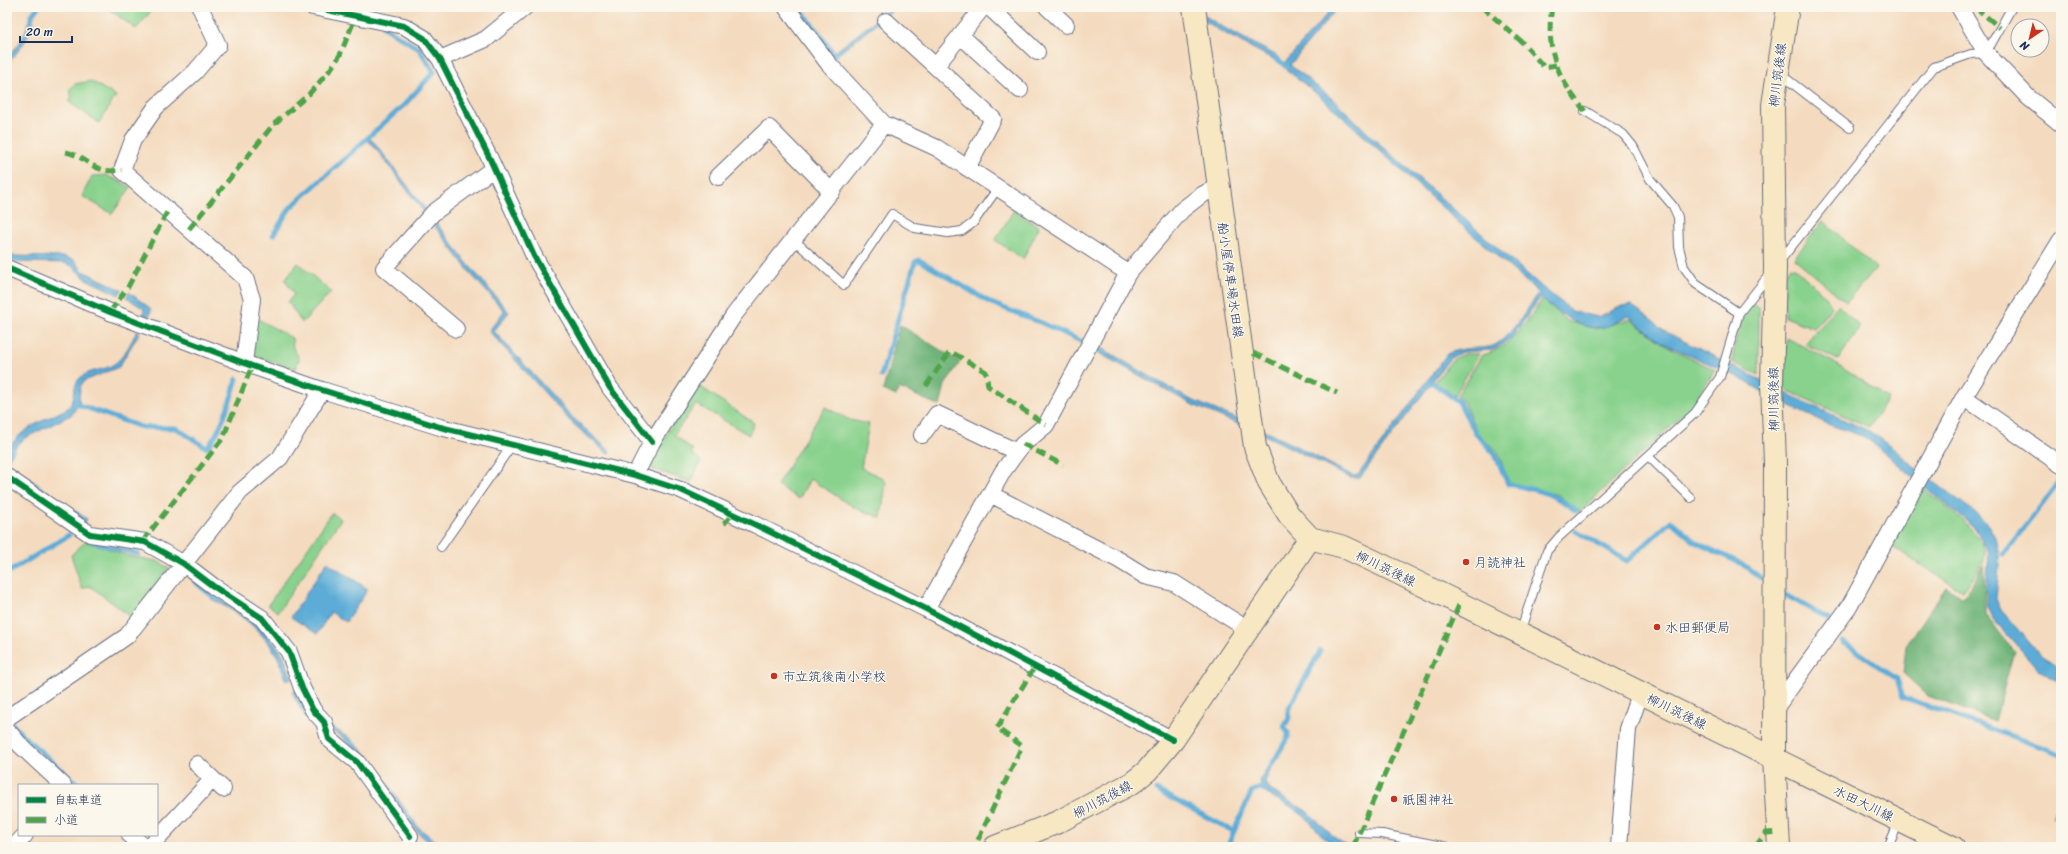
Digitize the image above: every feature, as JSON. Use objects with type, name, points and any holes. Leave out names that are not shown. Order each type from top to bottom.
[{"type":"main road","name":"船小屋停車場水田線","points":[[1194,7],[1218,187],[1256,447],[1270,483],[1289,515],[1310,538]]},
{"type":"main road","name":"柳川筑後線","points":[[995,847],[1058,822],[1132,783],[1147,771],[1173,740],[1310,538],[1344,547],[1640,694],[1774,758],[1775,464],[1773,391],[1775,268],[1773,105],[1788,7]]},
{"type":"main road","name":"水田大川線","points":[[1774,758],[1954,847]]},
{"type":"main road","points":[[1774,758],[1779,847]]},
{"type":"street","points":[[200,7],[218,45],[195,72],[156,107],[132,140],[122,170],[245,278],[252,299],[244,363]]},
{"type":"street","points":[[314,7],[404,26],[424,38],[440,59],[494,168],[534,256],[610,388],[652,442]]},
{"type":"street","points":[[440,59],[486,39],[525,7]]},
{"type":"street","points":[[786,7],[828,63],[884,124],[937,148],[1128,273]]},
{"type":"street","points":[[936,66],[983,7]]},
{"type":"street","points":[[989,7],[1037,52]]},
{"type":"street","points":[[1047,7],[1066,25]]},
{"type":"street","points":[[1959,7],[1986,53],[2028,97],[2061,124]]},
{"type":"street","points":[[886,21],[993,119],[967,168]]},
{"type":"street","points":[[960,35],[1020,90]]},
{"type":"street","points":[[635,475],[652,442],[734,315],[884,124]]},
{"type":"street","points":[[718,177],[769,128],[832,192]]},
{"type":"street","points":[[456,329],[384,268],[433,213],[494,168]]},
{"type":"street","points":[[926,609],[990,494],[1017,452],[1023,444],[1046,425],[1128,273],[1182,210],[1200,196],[1218,187]]},
{"type":"street","points":[[1774,710],[1849,607],[1964,397],[2061,240]]},
{"type":"street","points":[[7,268],[110,312],[244,363],[322,390],[440,427],[635,475],[681,490],[756,525],[926,609],[1173,740]]},
{"type":"street","points":[[7,718],[127,636],[240,492],[280,458],[322,390]]},
{"type":"street","points":[[1964,397],[2061,465]]},
{"type":"street","points":[[922,435],[937,414],[1017,452]]},
{"type":"street","points":[[7,477],[90,534],[145,542],[184,564],[213,586],[262,618],[289,652],[302,688],[313,710],[324,722],[329,739],[357,762],[407,842]]},
{"type":"street","points":[[990,494],[1119,560],[1145,576],[1174,583],[1247,629]]},
{"type":"street","points":[[1619,847],[1628,729],[1640,694]]},
{"type":"street","points":[[7,730],[21,746],[62,784]]},
{"type":"street","points":[[158,831],[218,784],[197,764]]},
{"type":"street","points":[[141,844],[151,836]]},
{"type":"lane","points":[[1520,634],[1547,551],[1559,537],[1695,413],[1723,370],[1739,313],[1934,67],[1971,54],[1986,53],[2012,7]]},
{"type":"lane","points":[[1777,71],[1850,128]]},
{"type":"lane","points":[[1585,111],[1623,134],[1633,146],[1650,179],[1673,206],[1678,217],[1679,247],[1684,267],[1696,284],[1739,313]]},
{"type":"lane","points":[[794,240],[844,285],[892,214],[915,228],[948,233],[962,231],[973,223],[998,188]]},
{"type":"lane","points":[[441,547],[512,445]]},
{"type":"lane","points":[[1648,456],[1692,498]]},
{"type":"lane","points":[[1888,847],[1900,821]]},
{"type":"lane","points":[[1359,833],[1382,834],[1447,847]]},
{"type":"green space","points":[[106,7],[155,7],[136,29]]},
{"type":"green space","points":[[91,81],[116,96],[99,123],[69,102],[72,97],[69,90],[75,84]]},
{"type":"green space","points":[[106,175],[131,187],[112,214],[82,196],[92,176]]},
{"type":"green space","points":[[1014,210],[1039,227],[1023,259],[995,240]]},
{"type":"green space","points":[[1823,221],[1876,268],[1846,302],[1794,258]]},
{"type":"green space","points":[[298,263],[331,292],[302,323],[288,302],[294,294],[285,280]]},
{"type":"green space","points":[[1790,267],[1795,268],[1826,297],[1832,307],[1814,328],[1785,317],[1784,277]]},
{"type":"green space","points":[[1543,299],[1567,321],[1596,329],[1630,319],[1665,345],[1715,370],[1693,405],[1580,512],[1558,495],[1509,483],[1498,452],[1478,434],[1463,401],[1457,396],[1482,355],[1502,347],[1510,341]]},
{"type":"green space","points":[[1751,303],[1759,309],[1759,375],[1732,362],[1738,331],[1743,317]]},
{"type":"green space","points":[[1838,305],[1860,327],[1838,360],[1805,344]]},
{"type":"green space","points":[[256,318],[292,338],[293,348],[299,358],[296,369],[251,355]]},
{"type":"green space","points":[[900,325],[960,362],[945,385],[940,406],[899,388],[896,396],[883,390]]},
{"type":"green space","points":[[1787,338],[1833,362],[1888,398],[1869,427],[1784,389]]},
{"type":"green space","points":[[1464,354],[1479,354],[1455,395],[1435,382],[1452,360]]},
{"type":"green space","points":[[698,385],[754,423],[749,435],[696,404],[674,435],[693,450],[691,453],[701,461],[691,482],[652,469],[650,459]]},
{"type":"green space","points":[[825,407],[850,420],[869,424],[861,468],[883,478],[886,483],[881,518],[855,508],[810,479],[799,499],[777,485]]},
{"type":"green space","points":[[1922,487],[1960,518],[1978,538],[1983,547],[1985,555],[1982,565],[1962,591],[1891,546]]},
{"type":"green space","points":[[332,513],[341,519],[278,612],[268,605]]},
{"type":"green space","points":[[86,541],[129,556],[157,561],[169,568],[131,617],[90,586],[82,589],[71,555]]},
{"type":"green space","points":[[1984,565],[1985,614],[2014,651],[1995,721],[1928,696],[1903,673],[1906,646],[1946,587],[1963,598]]},
{"type":"green space","points":[[2061,796],[2061,821],[2052,818]]},
{"type":"water","points":[[892,7],[897,7],[832,59],[830,56]]},
{"type":"water","points":[[1182,7],[1191,7],[1221,26],[1279,57],[1278,62],[1217,29]]},
{"type":"water","points":[[1333,7],[1338,7],[1290,65],[1335,101],[1373,138],[1542,287],[1572,311],[1598,317],[1622,306],[1631,305],[1654,321],[1664,331],[1800,400],[1869,431],[1887,443],[1918,470],[1976,513],[1989,526],[1997,541],[2000,556],[1996,599],[2001,610],[2042,657],[2061,669],[2061,683],[2038,669],[1992,618],[1987,607],[1986,588],[1989,553],[1975,528],[1865,437],[1830,425],[1782,403],[1736,376],[1663,343],[1628,316],[1608,326],[1599,328],[1590,327],[1563,315],[1540,298],[1512,337],[1497,348],[1492,350],[1462,352],[1450,358],[1360,478],[1350,478],[1271,438],[1193,405],[1095,351],[1098,346],[1187,398],[1271,433],[1353,476],[1358,475],[1447,354],[1457,350],[1489,347],[1496,344],[1510,332],[1539,293],[1323,99],[1282,66]]},
{"type":"water","points":[[30,15],[34,16],[28,36],[7,64],[7,58],[20,43]]},
{"type":"water","points":[[368,137],[374,142],[468,264],[509,312],[494,331],[573,418],[610,451],[608,454],[570,421],[489,331],[504,311],[471,274],[373,145],[366,139]]},
{"type":"water","points":[[7,253],[13,256],[64,257],[74,260],[83,271],[122,290],[119,295],[86,279],[72,266],[64,263],[16,262],[7,258]]},
{"type":"water","points":[[129,292],[151,309],[149,318],[143,316],[144,309],[126,297]]},
{"type":"water","points":[[137,331],[140,332],[119,367],[84,381],[80,387],[79,404],[71,415],[25,438],[16,447],[7,462],[9,451],[13,442],[29,428],[68,408],[71,405],[77,381],[88,373],[106,368],[118,361]]},
{"type":"water","points":[[7,463],[87,519],[84,524],[7,470]]},
{"type":"water","points":[[327,562],[368,589],[346,622],[331,612],[317,634],[291,617]]},
{"type":"water","points":[[212,595],[216,596],[259,624],[283,654],[292,678],[286,680],[276,654],[256,629],[230,609],[211,599]]},
{"type":"water","points":[[296,690],[333,728],[351,739],[366,754],[418,827],[443,847],[435,847],[417,832],[368,761],[339,735],[315,727],[305,717],[292,692]]},
{"type":"water","points":[[1273,761],[1275,762],[1265,781],[1271,790],[1305,810],[1339,841],[1352,847],[1334,844],[1322,836],[1300,813],[1262,791],[1260,779]]},
{"type":"waterway","points":[[31,22],[31,16],[38,7]]},
{"type":"waterway","points":[[357,7],[365,13]]},
{"type":"waterway","points":[[799,7],[835,55],[837,53]]},
{"type":"waterway","points":[[273,235],[290,208],[404,105],[434,72],[419,49],[384,27]]},
{"type":"waterway","points":[[1273,56],[1286,66]]},
{"type":"waterway","points":[[881,376],[915,262],[919,260],[991,303],[1042,323],[1087,344]]},
{"type":"waterway","points":[[76,404],[141,427],[176,428],[207,448],[221,424],[237,379]]},
{"type":"waterway","points":[[1430,381],[1459,402],[1476,434],[1495,454],[1508,484],[1536,490],[1552,496],[1576,511]]},
{"type":"waterway","points":[[2004,554],[2061,480]]},
{"type":"waterway","points":[[1576,531],[1627,561],[1671,521],[1695,542],[1742,564],[1761,578]]},
{"type":"waterway","points":[[7,573],[69,535]]},
{"type":"waterway","points":[[94,542],[138,554]]},
{"type":"waterway","points":[[195,582],[216,599]]},
{"type":"waterway","points":[[1784,594],[1830,620]]},
{"type":"waterway","points":[[1843,642],[1897,679],[1903,697],[2061,754]]},
{"type":"waterway","points":[[1271,766],[1288,737],[1288,733],[1284,727],[1289,718],[1288,710],[1320,651]]},
{"type":"waterway","points":[[9,720],[23,736],[78,784]]},
{"type":"waterway","points":[[1227,847],[1252,791],[1263,787]]},
{"type":"waterway","points":[[1156,790],[1233,831]]},
{"type":"marked path","points":[[1482,7],[1522,42],[1544,67],[1556,65]]},
{"type":"marked path","points":[[1552,7],[1550,37],[1556,63],[1567,87],[1585,111]]},
{"type":"marked path","points":[[1975,7],[2000,28]]},
{"type":"marked path","points":[[189,229],[273,125],[309,94],[330,70],[340,55],[356,16]]},
{"type":"marked path","points":[[66,152],[74,154],[97,168],[112,171],[122,170]]},
{"type":"marked path","points":[[110,312],[128,287],[168,210]]},
{"type":"marked path","points":[[926,386],[949,353],[953,353],[986,372],[988,386],[1046,425]]},
{"type":"marked path","points":[[1253,353],[1337,393]]},
{"type":"marked path","points":[[142,542],[223,438],[252,366]]},
{"type":"marked path","points":[[1023,444],[1063,465]]},
{"type":"marked path","points":[[724,524],[732,514]]},
{"type":"marked path","points":[[1353,847],[1459,605]]},
{"type":"marked path","points":[[978,840],[1022,746],[997,728],[1034,668]]},
{"type":"marked path","points":[[1755,847],[1766,833],[1778,832]]},
{"type":"cycle path","points":[[313,7],[404,26],[424,38],[440,59],[490,159],[534,256],[610,388],[652,442]]},
{"type":"cycle path","points":[[7,268],[110,312],[252,366],[322,390],[440,427],[635,475],[681,490],[756,525],[926,609],[1173,740]]},
{"type":"cycle path","points":[[7,477],[90,534],[145,542],[184,564],[213,586],[262,618],[289,652],[302,688],[313,710],[324,722],[329,739],[357,762],[410,836]]},
{"type":"place","name":"月読神社","points":[[1466,562]]},
{"type":"place","name":"水田郵便局","points":[[1657,627]]},
{"type":"place","name":"市立筑後南小学校","points":[[774,676]]},
{"type":"place","name":"祇園神社","points":[[1394,799]]}]
